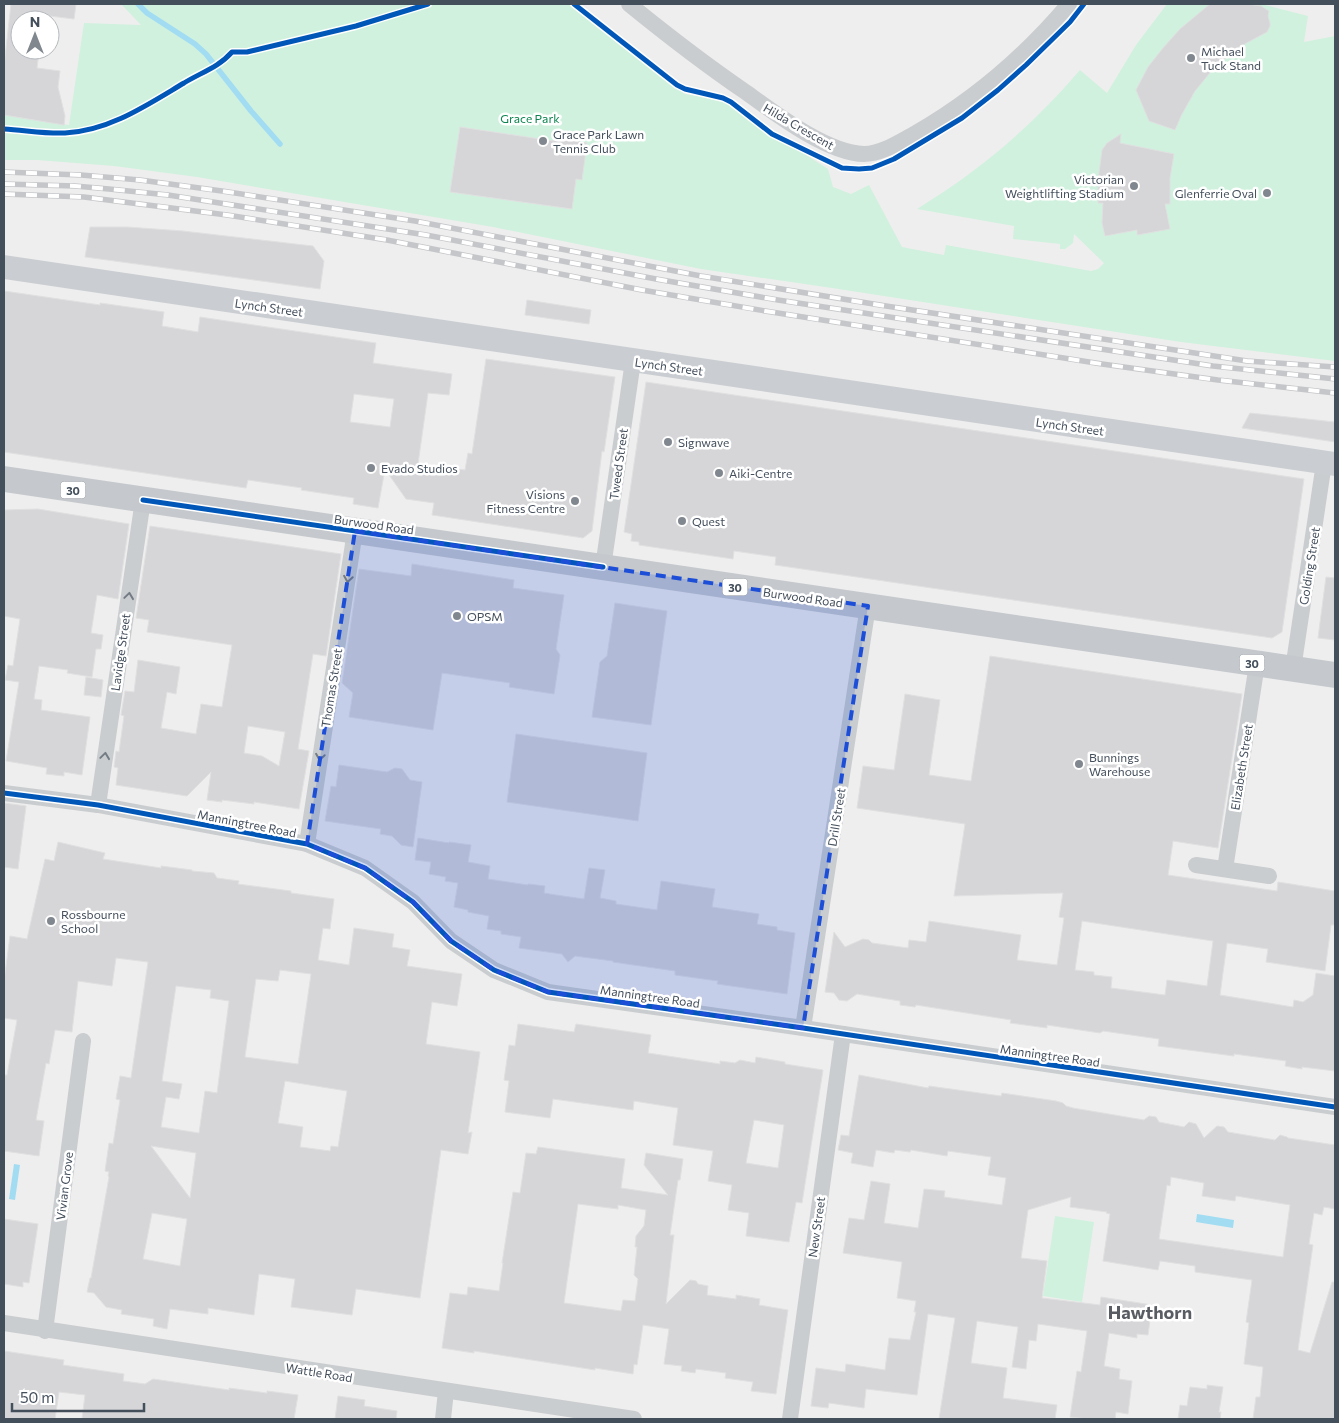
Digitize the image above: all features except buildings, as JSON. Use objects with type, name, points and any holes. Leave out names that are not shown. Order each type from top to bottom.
[{"type":"main road","name":"Burwood Road","points":[[4,479],[1335,675]]},
{"type":"street","name":"Hilda Crescent","points":[[629,4],[705,64],[771,110],[830,145],[846,151],[865,154],[878,151],[902,140],[952,111],[982,89],[1012,64],[1049,28],[1069,4]]},
{"type":"street","name":"Lynch Street","points":[[4,267],[1330,464]]},
{"type":"street","name":"Tweed Street","points":[[603,567],[633,361]]},
{"type":"street","name":"Golding Street","points":[[1293,669],[1330,464]]},
{"type":"street","name":"Lavidge Street","points":[[98,805],[143,500]]},
{"type":"street","name":"Thomas Street","points":[[307,844],[355,531]]},
{"type":"street","name":"Drill Street","points":[[803,1028],[868,606]]},
{"type":"street","name":"Elizabeth Street","points":[[1225,869],[1257,664]]},
{"type":"street","name":"Manningtree Road","points":[[4,793],[98,805],[307,844],[365,868],[413,902],[451,940],[494,970],[548,992],[1335,1107]]},
{"type":"street","points":[[1196,865],[1270,876]]},
{"type":"street","name":"New Street","points":[[790,1419],[842,1034]]},
{"type":"street","name":"Vivian Grove","points":[[45,1330],[82,1041]]},
{"type":"street","name":"Wattle Road","points":[[4,1324],[634,1419]]},
{"type":"street","points":[[443,1419],[446,1391]]},
{"type":"highlighted area","points":[[355,531],[868,606],[803,1028],[548,992],[494,970],[451,941],[413,902],[365,868],[307,844]]},
{"type":"green space","name":"Grace Park","points":[[121,4],[570,4],[685,94],[721,100],[828,169],[833,187],[851,194],[869,185],[902,247],[944,255],[946,245],[1091,271],[1098,269],[1104,263],[1074,234],[1073,243],[1065,249],[1060,249],[1060,244],[1013,239],[1014,226],[917,209],[963,179],[1024,129],[1080,70],[1107,93],[1136,45],[1167,4],[1261,4],[1308,16],[1304,42],[1335,36],[1335,361],[1181,342],[701,269],[493,227],[197,177],[114,166],[37,160],[4,160],[4,115],[69,125],[84,23],[141,25]]},
{"type":"green space","points":[[1055,1216],[1094,1222],[1082,1302],[1043,1296]]},
{"type":"water","points":[[14,1164],[20,1165],[15,1200],[9,1199]]},
{"type":"water","points":[[1197,1214],[1234,1220],[1233,1228],[1196,1222]]},
{"type":"waterway","points":[[138,4],[147,13],[195,44],[206,54],[280,144]]},
{"type":"railway","points":[[4,172],[81,175],[140,180],[222,191],[415,221],[701,276],[886,306],[1247,361],[1335,367]]},
{"type":"railway","points":[[4,184],[75,186],[168,195],[426,235],[656,279],[778,300],[1213,366],[1335,379]]},
{"type":"railway","points":[[4,194],[84,197],[227,215],[387,240],[642,290],[765,311],[1102,364],[1218,380],[1335,393]]},
{"type":"cycle path","points":[[4,129],[65,133],[97,127],[142,108],[215,66],[232,52],[247,52],[356,26],[428,4]]},
{"type":"cycle path","points":[[574,4],[677,85],[685,89],[723,98],[731,102],[772,134],[842,168],[859,169],[872,168],[894,159],[962,118],[1026,65],[1070,22],[1084,4]]},
{"type":"cycle path","points":[[143,500],[603,567]]},
{"type":"cycle path","points":[[4,793],[98,805],[307,844],[365,868],[413,902],[451,941],[494,970],[548,992],[1335,1107]]},
{"type":"place","name":"Michael Tuck Stand","points":[[1191,58]]},
{"type":"place","name":"Grace Park Lawn Tennis Club","points":[[543,141]]},
{"type":"place","name":"Victorian Weightlifting Stadium","points":[[1134,186]]},
{"type":"place","name":"Glenferrie Oval","points":[[1267,193]]},
{"type":"place","name":"Signwave","points":[[668,442]]},
{"type":"place","name":"Evado Studios","points":[[371,468]]},
{"type":"place","name":"Aiki-Centre","points":[[719,473]]},
{"type":"place","name":"Visions Fitness Centre","points":[[575,501]]},
{"type":"place","name":"Quest","points":[[682,521]]},
{"type":"place","name":"OPSM","points":[[457,616]]},
{"type":"place","name":"Bunnings Warehouse","points":[[1079,764]]},
{"type":"place","name":"Rossbourne School","points":[[51,921]]},
{"type":"district","name":"Hawthorn","points":[[1150,1312]]}]
